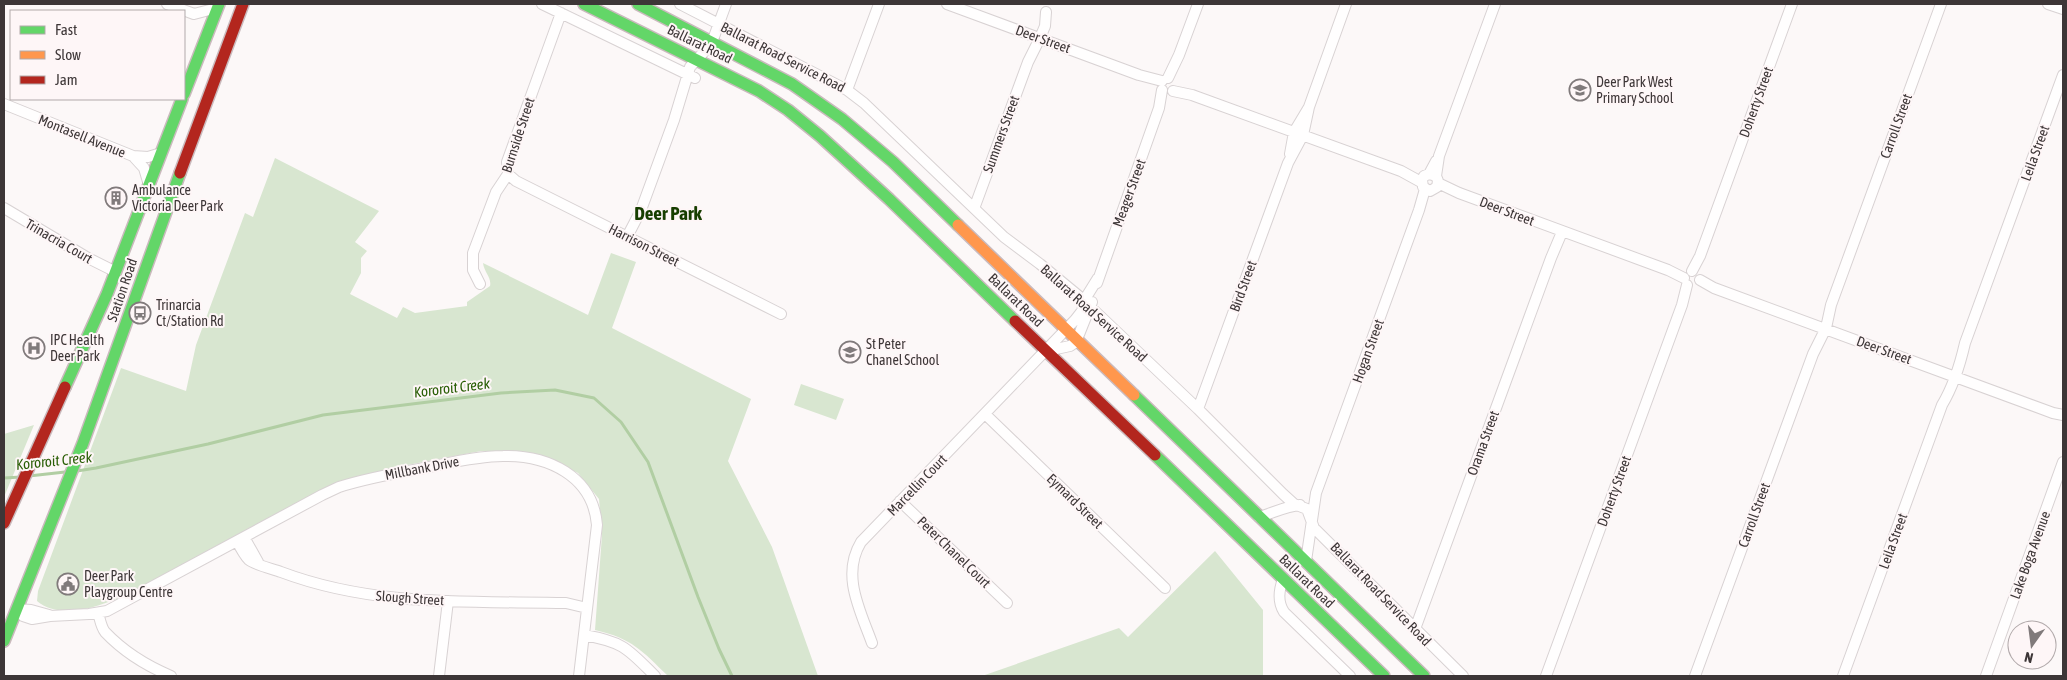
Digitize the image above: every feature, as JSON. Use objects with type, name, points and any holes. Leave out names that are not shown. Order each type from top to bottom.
[{"type":"main road","name":"Station Road","points":[[4,523],[38,447],[129,276],[243,4]]},
{"type":"main road","name":"Ballarat Road","points":[[584,4],[759,90],[820,136],[990,296],[1384,676]]},
{"type":"main road","name":"Ballarat Road","points":[[638,4],[792,84],[842,118],[893,162],[1424,676]]},
{"type":"main road","points":[[185,91],[218,6]]},
{"type":"main road","name":"Station Road","points":[[4,641],[11,607],[63,494],[83,443],[129,276],[149,185],[182,100]]},
{"type":"main road","points":[[990,296],[1008,275]]},
{"type":"street","points":[[167,4],[183,10]]},
{"type":"street","points":[[542,4],[691,77]]},
{"type":"street","name":"Ballarat Road Service Road","points":[[680,4],[847,90],[864,103],[975,206],[1007,239],[1040,264],[1087,305],[1283,494],[1308,511],[1314,528],[1463,676]]},
{"type":"street","points":[[631,239],[691,77],[713,42],[726,4]]},
{"type":"street","points":[[847,90],[879,4]]},
{"type":"street","name":"Deer Street","points":[[947,4],[1430,182],[1560,232],[2058,414],[2063,419]]},
{"type":"street","name":"Meager Street","points":[[1077,340],[1087,305],[1198,4]]},
{"type":"street","name":"Bird Street","points":[[1198,410],[1346,4]]},
{"type":"street","name":"Hogan Street","points":[[1306,561],[1316,493],[1495,4]]},
{"type":"street","name":"Doherty Street","points":[[1546,676],[1792,4]]},
{"type":"street","name":"Carroll Street","points":[[1695,676],[1941,4]]},
{"type":"street","points":[[2048,4],[2063,9]]},
{"type":"street","points":[[185,11],[194,14],[218,6]]},
{"type":"street","name":"Summers Street","points":[[975,206],[1047,8]]},
{"type":"street","name":"Burnside Street","points":[[480,284],[473,270],[473,253],[496,192],[508,174],[507,162],[561,13]]},
{"type":"street","name":"Leila Street","points":[[1843,676],[2063,75]]},
{"type":"street","name":"Montasell Avenue","points":[[4,104],[133,156],[148,157],[161,153]]},
{"type":"street","name":"Montasell Avenue","points":[[133,156],[144,168],[149,185]]},
{"type":"street","name":"Harrison Street","points":[[508,174],[516,181],[781,314]]},
{"type":"street","name":"Trinacria Court","points":[[4,208],[88,258],[129,276]]},
{"type":"street","name":"Orama Street","points":[[1415,629],[1560,232]]},
{"type":"street","name":"Meager Street","points":[[1047,351],[1087,305]]},
{"type":"street","points":[[1047,351],[1070,346],[1077,340]]},
{"type":"street","name":"Marcellin Court","points":[[872,644],[853,588],[852,570],[857,549],[900,501],[1047,351]]},
{"type":"street","name":"Eymard Street","points":[[985,414],[1165,588]]},
{"type":"street","name":"Millbank Drive","points":[[102,612],[322,495],[356,482],[475,458],[521,457],[548,463],[567,472],[582,485],[596,511],[597,525],[579,676]]},
{"type":"street","name":"Lake Boga Avenue","points":[[1986,676],[2063,462]]},
{"type":"street","points":[[1259,517],[1307,503],[1316,493]]},
{"type":"street","name":"Peter Chanel Court","points":[[900,501],[1007,603]]},
{"type":"street","name":"Slough Street","points":[[240,539],[258,563],[290,575],[347,591],[400,600],[588,604]]},
{"type":"street","points":[[1283,578],[1279,602],[1284,612],[1350,676]]},
{"type":"street","points":[[439,676],[448,601]]},
{"type":"street","points":[[11,607],[31,610],[50,616],[102,612],[111,636],[152,668],[171,676]]},
{"type":"street","points":[[584,639],[608,639],[617,643],[626,648],[655,676]]},
{"type":"green space","points":[[275,158],[379,211],[355,242],[367,251],[361,258],[361,273],[350,294],[397,318],[403,307],[415,313],[467,306],[467,302],[490,286],[490,280],[483,263],[588,315],[611,253],[636,262],[612,328],[751,399],[728,461],[772,547],[818,676],[668,676],[636,647],[619,637],[595,630],[602,535],[599,499],[578,473],[550,460],[518,451],[481,451],[402,466],[337,483],[116,599],[93,607],[69,611],[46,607],[37,601],[38,591],[121,368],[186,391],[196,345],[245,213],[253,217]]},
{"type":"green space","points":[[801,384],[844,399],[836,420],[794,405]]},
{"type":"green space","points":[[34,425],[4,497],[4,434]]},
{"type":"green space","points":[[1215,551],[1263,610],[1263,676],[982,676],[1119,628],[1128,637]]},
{"type":"waterway","name":"Kororoit Creek","points":[[77,471],[208,444],[323,415],[501,393],[555,390],[594,398],[621,422],[648,462],[698,597],[732,676]]},
{"type":"waterway","name":"Kororoit Creek","points":[[29,476],[65,472]]},
{"type":"waterway","name":"Kororoit Creek","points":[[4,478],[21,477]]},
{"type":"traffic: fast","points":[[185,91],[219,4]]},
{"type":"traffic: fast","points":[[584,4],[759,91],[788,110],[820,136],[889,199],[1015,321]]},
{"type":"traffic: fast","points":[[638,4],[792,84],[842,119],[893,162],[958,225]]},
{"type":"traffic: fast","points":[[65,387],[107,294],[182,100]]},
{"type":"traffic: fast","points":[[4,641],[83,443],[180,173]]},
{"type":"traffic: fast","points":[[1134,395],[1424,676]]},
{"type":"traffic: fast","points":[[1155,455],[1384,676]]},
{"type":"traffic: slow","points":[[958,225],[1134,395]]},
{"type":"traffic: jam","points":[[180,173],[243,4]]},
{"type":"traffic: jam","points":[[1015,321],[1155,455]]},
{"type":"traffic: jam","points":[[4,523],[65,387]]},
{"type":"place","name":"Deer Park West Primary School","points":[[1580,90]]},
{"type":"place","name":"Ambulance Victoria Deer Park","points":[[116,198]]},
{"type":"place","name":"Trinarcia Ct/Station Rd","points":[[140,313]]},
{"type":"place","name":"IPC Health Deer Park","points":[[34,348]]},
{"type":"place","name":"St Peter Chanel School","points":[[850,352]]},
{"type":"place","name":"Deer Park Playgroup Centre","points":[[68,584]]},
{"type":"district","name":"Deer Park","points":[[668,213]]}]
